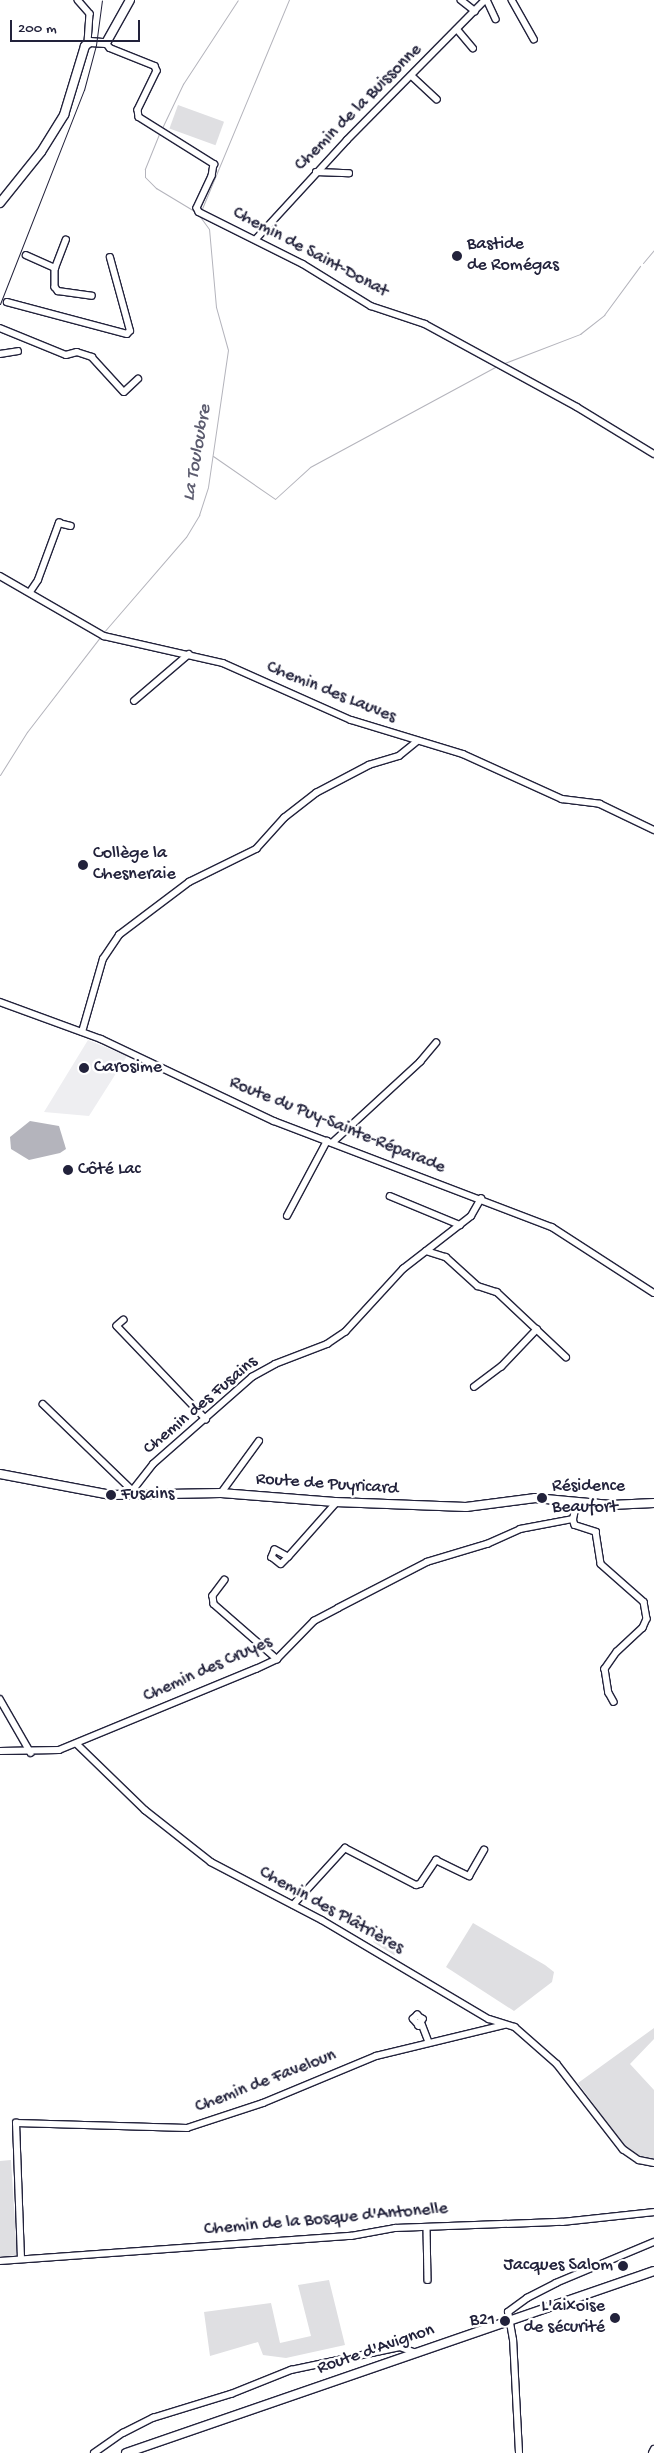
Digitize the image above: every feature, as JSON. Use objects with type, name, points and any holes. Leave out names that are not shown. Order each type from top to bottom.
[{"type":"main road","points":[[0,203],[46,144],[64,115],[88,43],[106,43],[130,0]]},
{"type":"main road","name":"Route de Puyricard","points":[[0,1474],[96,1493],[221,1493],[336,1502],[466,1507],[534,1498],[654,1503]]},
{"type":"main road","name":"Route d'Avignon","points":[[126,2453],[654,2270]]},
{"type":"street","points":[[78,0],[90,14],[88,43]]},
{"type":"street","points":[[461,0],[475,11]]},
{"type":"street","points":[[486,0],[496,19]]},
{"type":"street","name":"Chemin de la Buissonne","points":[[256,239],[316,172],[486,0]]},
{"type":"street","points":[[512,0],[534,39]]},
{"type":"street","points":[[457,29],[472,48]]},
{"type":"street","name":"Chemin de Saint-Donat","points":[[106,43],[110,48],[155,66],[157,70],[138,110],[139,117],[214,164],[212,176],[197,208],[199,212],[256,239],[371,306],[433,328],[577,407],[654,454]]},
{"type":"street","points":[[412,76],[437,99]]},
{"type":"street","points":[[316,172],[349,173]]},
{"type":"street","points":[[66,240],[55,268],[58,291],[92,296]]},
{"type":"street","points":[[26,255],[55,268]]},
{"type":"street","points":[[7,302],[127,334],[130,331],[110,258]]},
{"type":"street","points":[[0,328],[66,355],[77,352],[92,357],[124,392],[138,379]]},
{"type":"street","points":[[0,354],[18,351]]},
{"type":"street","points":[[30,592],[38,580],[59,523],[71,526]]},
{"type":"street","name":"Chemin des Lauves","points":[[0,576],[102,635],[223,663],[289,694],[416,742],[463,754],[562,799],[600,804],[654,830]]},
{"type":"street","points":[[134,701],[189,654]]},
{"type":"street","points":[[82,1032],[103,959],[119,935],[190,882],[256,849],[284,818],[316,793],[369,765],[399,756],[416,742]]},
{"type":"street","name":"Route du Puy-Sainte-Réparade","points":[[0,1002],[82,1032],[251,1111],[552,1227],[654,1293]]},
{"type":"street","points":[[287,1216],[329,1142],[420,1062],[436,1043]]},
{"type":"street","points":[[390,1196],[460,1225]]},
{"type":"street","name":"Chemin des Fusains","points":[[130,1492],[153,1464],[263,1370],[335,1339],[403,1269],[478,1209],[481,1199]]},
{"type":"street","points":[[426,1250],[446,1256],[475,1284],[497,1292],[566,1356]]},
{"type":"street","points":[[124,1320],[117,1326],[206,1420]]},
{"type":"street","points":[[474,1387],[502,1367],[537,1329]]},
{"type":"street","points":[[43,1404],[130,1492]]},
{"type":"street","points":[[221,1493],[259,1441]]},
{"type":"street","points":[[577,1501],[573,1519],[575,1525],[596,1532],[601,1564],[644,1602],[647,1618],[643,1628],[617,1652],[605,1670],[609,1692],[614,1702]]},
{"type":"street","points":[[288,1557],[336,1502]]},
{"type":"street","name":"Chemin des Cruyes","points":[[77,1744],[278,1659],[314,1621],[427,1562],[488,1544],[520,1529],[573,1519]]},
{"type":"street","points":[[225,1580],[213,1596],[214,1604],[278,1659]]},
{"type":"street","points":[[0,1699],[31,1752]]},
{"type":"street","points":[[0,1751],[49,1752],[77,1744]]},
{"type":"street","name":"Chemin des Plâtrières","points":[[77,1744],[145,1810],[211,1862],[293,1904],[489,2019],[515,2027],[557,2064],[588,2100],[623,2149],[639,2160],[654,2163]]},
{"type":"street","points":[[293,1904],[345,1848],[416,1885],[436,1860],[469,1876],[484,1850]]},
{"type":"street","points":[[422,2024],[429,2042]]},
{"type":"street","name":"Chemin de Faveloun","points":[[21,2259],[16,2123],[187,2128],[263,2103],[376,2056],[506,2024]]},
{"type":"street","name":"Chemin de la Bosque d'Antonelle","points":[[0,2260],[427,2228],[562,2222],[654,2212]]},
{"type":"street","points":[[427,2228],[428,2280]]},
{"type":"street","points":[[520,2453],[508,2312],[527,2298],[654,2242]]},
{"type":"street","points":[[94,2453],[123,2433],[153,2418],[231,2394],[291,2370],[400,2347],[414,2352]]},
{"type":"street","points":[[652,2453],[654,2449]]},
{"type":"shaded area","points":[[178,105],[224,122],[215,145],[169,128]]},
{"type":"shaded area","points":[[88,1040],[127,1056],[89,1116],[44,1112]]},
{"type":"shaded area","points":[[30,1121],[59,1126],[66,1149],[60,1153],[29,1160],[11,1149],[10,1137]]},
{"type":"shaded area","points":[[473,1923],[545,1965],[554,1972],[552,1982],[514,2011],[446,1967]]},
{"type":"shaded area","points":[[380,1931],[401,1944],[394,1955],[373,1942]]},
{"type":"shaded area","points":[[654,2028],[654,2039],[630,2064],[654,2090],[654,2159],[633,2155],[626,2148],[578,2083]]},
{"type":"shaded area","points":[[11,2160],[17,2255],[0,2257],[0,2161]]},
{"type":"shaded area","points":[[329,2280],[345,2345],[286,2358],[263,2355],[258,2342],[210,2356],[204,2312],[271,2303],[280,2343],[311,2336],[298,2285]]},
{"type":"waterway","name":"La Touloubre","points":[[162,128],[183,84],[238,0]]},
{"type":"waterway","points":[[201,211],[289,0]]},
{"type":"waterway","name":"La Touloubre","points":[[159,134],[145,169],[145,177],[156,188],[196,212]]},
{"type":"waterway","name":"La Touloubre","points":[[103,633],[186,537],[199,515],[208,487],[228,350],[216,307],[209,229],[199,215]]},
{"type":"waterway","points":[[643,263],[654,250]]},
{"type":"waterway","points":[[502,364],[580,334],[604,315],[640,266]]},
{"type":"waterway","points":[[213,456],[275,499],[310,467],[497,366]]},
{"type":"waterway","name":"La Touloubre","points":[[0,775],[27,732],[101,636]]},
{"type":"railway","points":[[0,304],[84,90],[96,45],[102,0]]},
{"type":"place","name":"Bastide de Romégas","points":[[457,256]]},
{"type":"place","name":"Collège la Chesneraie","points":[[83,865]]},
{"type":"place","name":"Carosime","points":[[84,1068]]},
{"type":"place","name":"Côté Lac","points":[[68,1170]]},
{"type":"place","name":"Fusains","points":[[111,1495]]},
{"type":"place","name":"Résidence Beaufort","points":[[542,1498]]},
{"type":"place","name":"Jacques Salom","points":[[623,2266]]},
{"type":"place","name":"L'aixoise de sécurité","points":[[615,2318]]},
{"type":"place","name":"B21","points":[[505,2321]]}]
